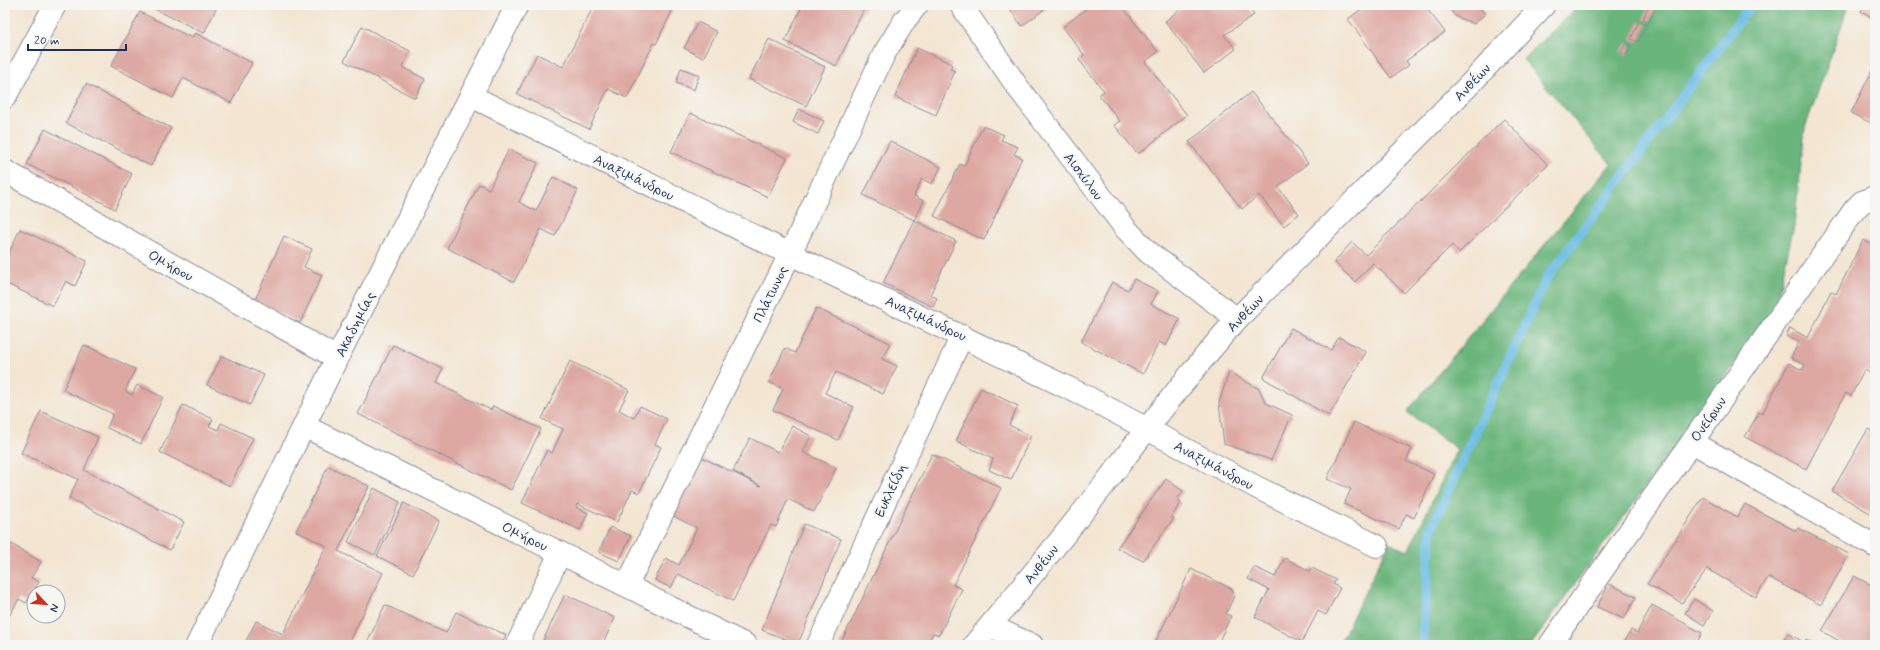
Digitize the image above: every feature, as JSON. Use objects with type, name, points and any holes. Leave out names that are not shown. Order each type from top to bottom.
[{"type":"street","points":[[5,97],[56,5]]},
{"type":"street","name":"Ακαδημίας","points":[[196,645],[337,358],[517,5]]},
{"type":"street","name":"Πλάτωνος","points":[[627,586],[790,254],[884,54],[905,20],[917,5]]},
{"type":"street","name":"Αισχύλου","points":[[961,5],[1019,89],[1126,229],[1148,252],[1238,319]]},
{"type":"street","name":"Ανθέων","points":[[974,645],[1094,497],[1146,428],[1204,357],[1238,319],[1473,81],[1544,5]]},
{"type":"street","name":"Αναξιμάνδρου","points":[[471,96],[790,254],[1087,397],[1260,489],[1377,546]]},
{"type":"street","name":"Ομήρου","points":[[5,171],[337,358]]},
{"type":"street","name":"Ονείρων","points":[[1550,645],[1855,210],[1862,202],[1873,197]]},
{"type":"street","name":"Ευκλείδη","points":[[818,645],[962,336]]},
{"type":"street","name":"Ομήρου","points":[[304,426],[746,645]]},
{"type":"street","points":[[1692,442],[1875,546]]},
{"type":"street","points":[[517,645],[560,553]]},
{"type":"street","points":[[990,626],[1032,645]]},
{"type":"green space","points":[[1579,5],[1849,5],[1805,128],[1794,226],[1775,308],[1531,645],[1339,645],[1389,543],[1408,551],[1457,449],[1407,412],[1611,164],[1523,59]]},
{"type":"building","points":[[146,5],[218,5],[204,33]]},
{"type":"building","points":[[594,5],[675,5],[656,44],[654,43],[627,98],[608,89],[589,129],[517,94],[537,54],[563,67]]},
{"type":"building","points":[[803,5],[866,5],[836,66],[785,41]]},
{"type":"building","points":[[1007,5],[1050,5],[1022,26]]},
{"type":"building","points":[[1091,5],[1121,5],[1158,52],[1145,62],[1187,115],[1138,154],[1114,125],[1120,121],[1099,95],[1104,91],[1079,60],[1084,55],[1063,27]]},
{"type":"building","points":[[1186,5],[1246,5],[1254,15],[1224,35],[1236,49],[1204,73],[1165,21]]},
{"type":"building","points":[[1367,5],[1424,5],[1445,32],[1406,61],[1409,65],[1391,78],[1348,19]]},
{"type":"building","points":[[1447,5],[1478,5],[1485,14],[1474,24],[1455,16]]},
{"type":"building","points":[[1649,5],[1657,5],[1649,22],[1643,19]]},
{"type":"building","points":[[1864,5],[1875,5],[1875,19],[1861,11]]},
{"type":"building","points":[[140,12],[192,38],[195,33],[252,63],[231,103],[183,78],[173,98],[111,66]]},
{"type":"building","points":[[1639,21],[1647,25],[1638,42],[1631,39]]},
{"type":"building","points":[[698,22],[717,32],[703,58],[684,48]]},
{"type":"building","points":[[362,26],[410,51],[402,67],[425,79],[415,98],[344,61]]},
{"type":"building","points":[[769,39],[825,67],[806,106],[749,79]]},
{"type":"building","points":[[1626,43],[1631,45],[1627,55],[1621,52]]},
{"type":"building","points":[[917,48],[952,64],[950,69],[955,71],[936,115],[895,97]]},
{"type":"building","points":[[1875,65],[1875,125],[1851,113]]},
{"type":"building","points":[[681,68],[699,75],[694,90],[676,83]]},
{"type":"building","points":[[86,84],[171,128],[151,166],[66,123]]},
{"type":"building","points":[[1251,92],[1308,163],[1278,187],[1299,214],[1284,226],[1259,195],[1242,209],[1189,142]]},
{"type":"building","points":[[799,109],[824,121],[818,134],[793,122]]},
{"type":"building","points":[[690,113],[787,158],[768,197],[671,152]]},
{"type":"building","points":[[1504,119],[1548,165],[1459,253],[1452,245],[1404,293],[1373,263],[1355,282],[1334,262],[1352,242],[1366,255]]},
{"type":"building","points":[[983,126],[1004,135],[1001,140],[1018,147],[1014,154],[1022,158],[984,240],[934,216],[960,164],[964,166]]},
{"type":"building","points":[[45,129],[132,174],[115,209],[27,164]]},
{"type":"building","points":[[890,141],[941,167],[932,184],[922,179],[914,196],[924,201],[914,220],[863,195]]},
{"type":"building","points":[[509,149],[538,163],[519,202],[536,211],[553,177],[578,190],[555,236],[541,229],[514,282],[447,248],[479,184],[489,189]]},
{"type":"building","points":[[914,220],[956,241],[930,295],[937,298],[933,307],[883,283]]},
{"type":"building","points":[[20,229],[87,261],[75,286],[66,281],[53,306],[5,283],[5,262]]},
{"type":"building","points":[[284,236],[312,249],[304,267],[322,275],[300,323],[254,302]]},
{"type":"building","points":[[1863,240],[1875,246],[1875,376],[1864,370],[1851,396],[1846,393],[1806,469],[1745,437],[1759,412],[1762,414],[1789,363],[1802,370],[1805,365],[1791,358],[1799,342],[1786,336],[1790,328],[1808,338],[1831,291],[1836,294]]},
{"type":"building","points":[[1134,279],[1158,291],[1151,304],[1180,319],[1166,346],[1159,342],[1143,374],[1081,342],[1112,282],[1128,290]]},
{"type":"building","points":[[816,308],[890,343],[882,359],[897,366],[883,394],[836,372],[825,393],[854,407],[838,440],[773,410],[783,389],[769,382],[785,348],[795,353]]},
{"type":"building","points":[[1291,328],[1331,350],[1339,337],[1366,352],[1329,416],[1263,378]]},
{"type":"building","points":[[84,345],[135,369],[125,391],[132,395],[137,385],[163,397],[141,444],[107,428],[113,414],[63,390]]},
{"type":"building","points":[[393,345],[443,369],[436,383],[491,410],[493,406],[541,429],[511,490],[358,414]]},
{"type":"building","points":[[222,356],[264,375],[250,405],[207,385]]},
{"type":"building","points":[[570,361],[629,390],[619,410],[634,418],[640,406],[667,419],[655,444],[661,447],[639,493],[632,490],[617,522],[577,504],[576,507],[588,513],[580,530],[522,503],[547,450],[552,453],[563,429],[542,419]]},
{"type":"building","points":[[1229,372],[1259,389],[1266,403],[1292,415],[1271,460],[1224,444],[1219,403]]},
{"type":"building","points":[[981,388],[1018,406],[1009,425],[1031,436],[1011,480],[989,470],[993,459],[956,441]]},
{"type":"building","points":[[183,405],[213,419],[209,426],[218,430],[221,423],[253,438],[230,486],[160,452]]},
{"type":"building","points":[[41,411],[98,437],[84,470],[184,522],[170,550],[69,498],[78,479],[21,453]]},
{"type":"building","points":[[1354,422],[1412,449],[1406,461],[1434,474],[1414,518],[1406,514],[1399,529],[1344,504],[1351,489],[1327,479]]},
{"type":"building","points":[[792,426],[811,436],[803,452],[836,468],[814,512],[788,499],[776,527],[771,525],[733,601],[678,574],[671,588],[655,580],[666,558],[679,565],[697,528],[671,515],[699,456],[761,486],[733,471],[750,438],[778,452]]},
{"type":"building","points":[[1868,429],[1875,433],[1875,516],[1832,491]]},
{"type":"building","points":[[932,454],[1001,488],[953,585],[962,589],[939,635],[933,633],[927,645],[840,645]]},
{"type":"building","points":[[328,466],[369,486],[338,551],[383,573],[348,645],[244,645],[256,621],[283,634],[326,546],[296,531]]},
{"type":"building","points":[[1166,479],[1183,491],[1177,500],[1181,503],[1171,517],[1174,518],[1143,561],[1117,548]]},
{"type":"building","points":[[374,488],[400,502],[375,555],[348,542]]},
{"type":"building","points":[[1703,497],[1737,517],[1745,504],[1796,531],[1798,528],[1849,554],[1821,605],[1768,577],[1756,597],[1707,569],[1682,603],[1647,584]]},
{"type":"building","points":[[404,503],[439,521],[413,574],[377,556]]},
{"type":"building","points":[[804,524],[841,539],[798,644],[762,630]]},
{"type":"building","points":[[610,527],[631,536],[619,561],[599,552]]},
{"type":"building","points":[[5,540],[41,562],[31,578],[39,582],[38,584],[26,584],[26,603],[19,599],[5,623]]},
{"type":"building","points":[[1285,558],[1310,571],[1312,568],[1336,580],[1333,584],[1340,588],[1326,615],[1318,611],[1302,642],[1255,617],[1269,590],[1248,579],[1254,567],[1275,577]]},
{"type":"building","points":[[1191,569],[1232,589],[1234,596],[1226,614],[1231,616],[1217,645],[1154,645]]},
{"type":"building","points":[[1854,576],[1875,587],[1875,645],[1846,645],[1822,631]]},
{"type":"building","points":[[1609,584],[1636,597],[1624,619],[1597,607]]},
{"type":"building","points":[[565,594],[615,618],[602,645],[541,645]]},
{"type":"building","points":[[1694,599],[1713,611],[1704,625],[1685,613]]},
{"type":"building","points":[[385,605],[446,633],[456,612],[506,635],[501,645],[366,645]]},
{"type":"building","points":[[1652,605],[1702,633],[1696,645],[1623,645],[1631,630],[1637,633]]},
{"type":"building","points":[[1788,633],[1805,643],[1806,640],[1816,645],[1781,645]]},
{"type":"waterway","points":[[1422,645],[1431,529],[1546,279],[1751,5]]}]
